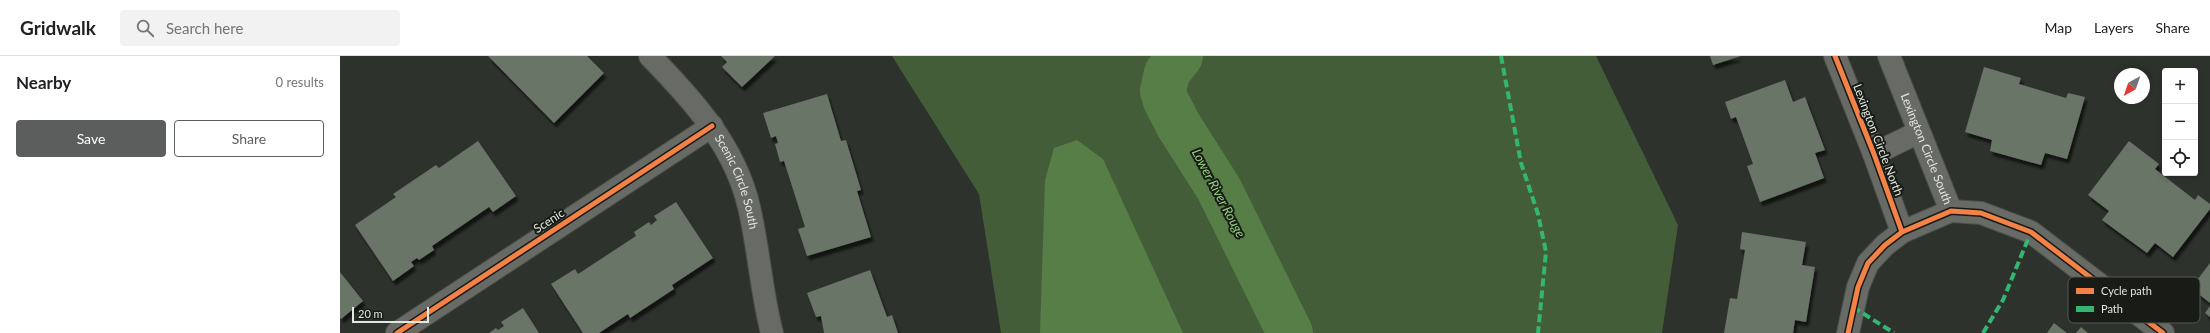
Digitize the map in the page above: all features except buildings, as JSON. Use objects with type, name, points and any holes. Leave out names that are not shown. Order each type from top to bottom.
[{"type":"street","name":"Scenic Circle South","points":[[650,56],[682,90],[712,126],[738,173],[749,206],[762,292],[772,333]]},
{"type":"street","name":"Lexington Circle North","points":[[1835,56],[1874,154],[1902,232]]},
{"type":"street","name":"Lexington Circle South","points":[[1889,56],[1951,211],[1980,213],[2031,232],[2090,277]]},
{"type":"street","name":"Scenic","points":[[397,333],[712,126]]},
{"type":"street","name":"Lexington Circle North","points":[[1874,154],[1919,132]]},
{"type":"street","points":[[1848,333],[1858,287],[1868,263],[1885,245],[1902,232],[1951,211]]},
{"type":"street","name":"Lexington Circle South","points":[[2150,323],[2163,333]]},
{"type":"shaded area","points":[[892,56],[1596,56],[1678,225],[1662,333],[1001,333],[979,194]]},
{"type":"shaded area","points":[[1077,140],[1103,159],[1183,333],[1040,333],[1045,180],[1054,148]]},
{"type":"waterway","name":"Lower River Rouge","points":[[1180,56],[1167,73],[1163,91],[1166,101],[1179,126],[1219,189],[1290,333]]},
{"type":"marked path","points":[[1501,56],[1521,163],[1538,214],[1546,252],[1538,333]]},
{"type":"marked path","points":[[1983,333],[2003,300],[2031,232]]},
{"type":"marked path","points":[[1853,307],[1894,333]]},
{"type":"cycle path","points":[[1835,56],[1874,154],[1902,232]]},
{"type":"cycle path","points":[[397,333],[712,126]]},
{"type":"cycle path","points":[[1848,333],[1858,287],[1868,263],[1885,245],[1902,232],[1951,211],[1981,213],[2031,232],[2090,277]]},
{"type":"cycle path","points":[[2150,323],[2163,333]]}]
